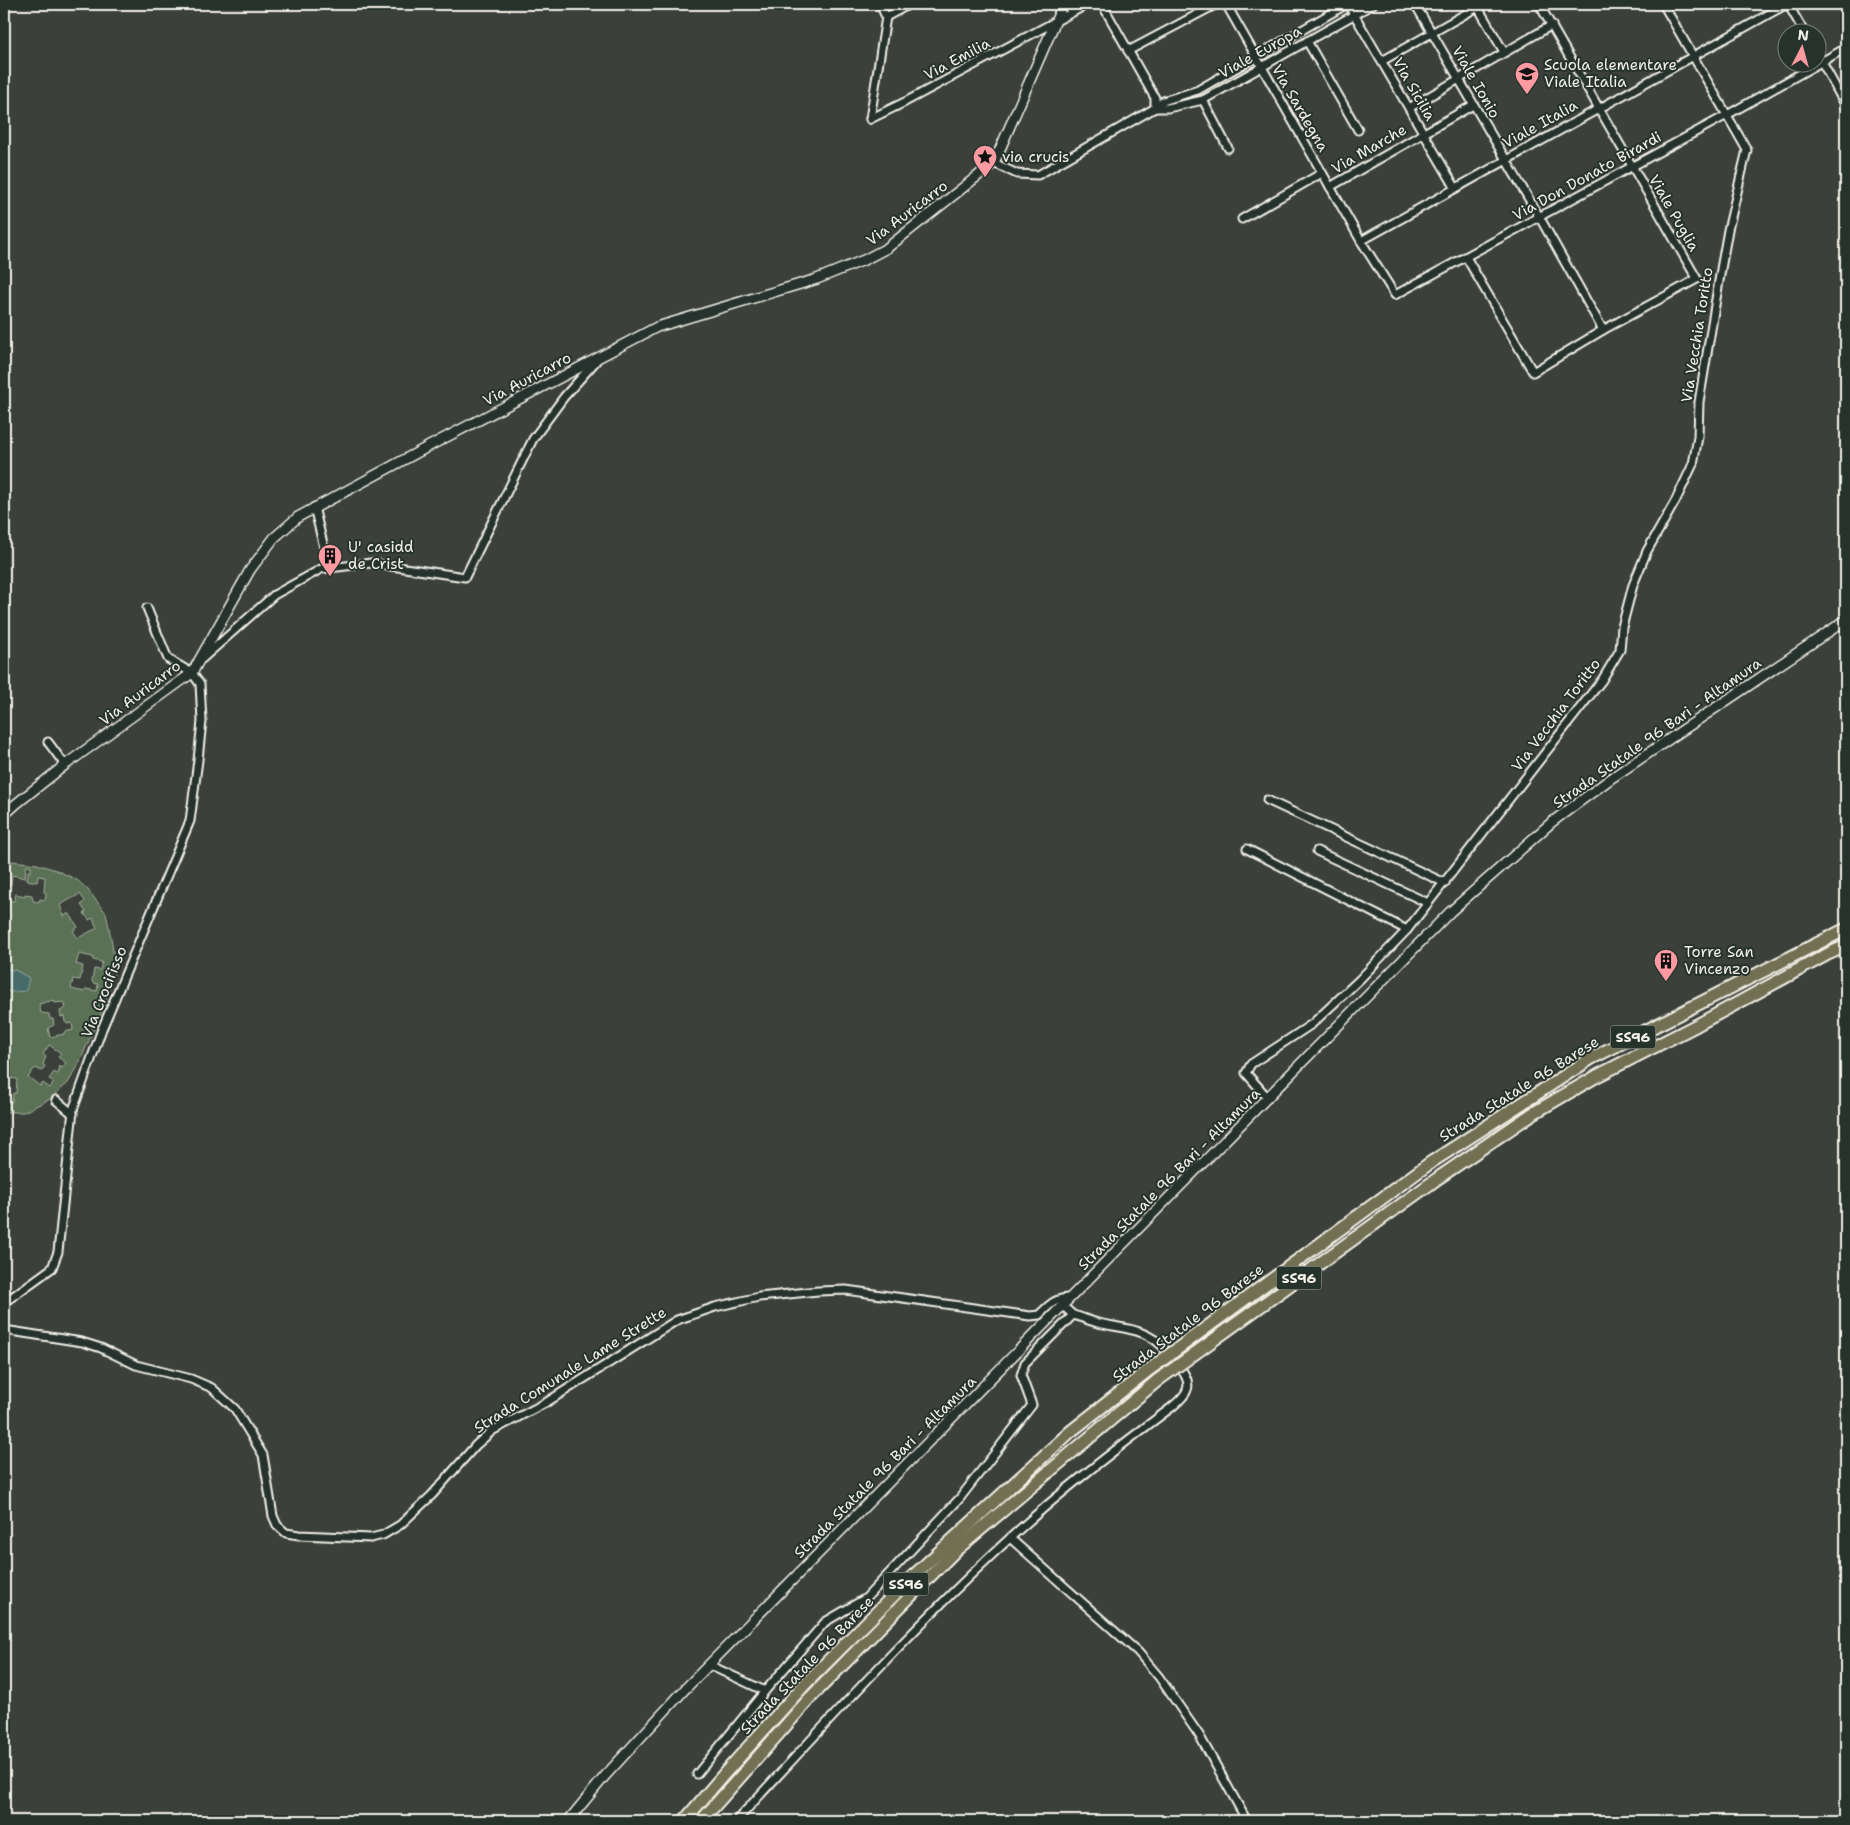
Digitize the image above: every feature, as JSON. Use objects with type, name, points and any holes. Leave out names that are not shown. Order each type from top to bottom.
[{"type":"highway","name":"Strada Statale 96 Barese","points":[[684,1821],[806,1684],[912,1577],[1070,1432],[1150,1368],[1430,1164],[1592,1058],[1846,929]]},
{"type":"highway","name":"Strada Statale 96 Barese","points":[[700,1821],[811,1697],[956,1550],[1158,1380],[1441,1176],[1532,1114],[1597,1076],[1846,946]]},
{"type":"street","points":[[880,4],[886,17],[910,4]]},
{"type":"street","name":"Via Auricarro","points":[[4,815],[65,765],[192,672],[250,570],[274,538],[298,517],[657,327],[817,278],[864,260],[887,248],[994,163],[1063,4]]},
{"type":"street","name":"Via Emilia","points":[[886,17],[870,119],[1088,4]]},
{"type":"street","points":[[1102,4],[1155,98],[1155,108]]},
{"type":"street","points":[[1128,51],[1217,4]]},
{"type":"street","name":"Via Sardegna","points":[[1226,4],[1361,241]]},
{"type":"street","name":"Viale Europa","points":[[994,163],[1017,174],[1038,175],[1155,108],[1163,101],[1198,90],[1347,4]]},
{"type":"street","name":"Via Sicilia","points":[[1347,4],[1456,187]]},
{"type":"street","name":"Viale Europa","points":[[1155,108],[1168,108],[1203,100],[1373,4]]},
{"type":"street","name":"Viale Ionio","points":[[1415,4],[1603,330]]},
{"type":"street","name":"Viale Puglia","points":[[1539,4],[1697,279],[1603,330]]},
{"type":"street","name":"Via Vecchia Toritto","points":[[1268,1098],[1246,1073],[1252,1064],[1312,1024],[1360,980],[1407,930],[1602,680],[1620,650],[1622,627],[1633,585],[1647,551],[1676,500],[1693,464],[1698,437],[1699,402],[1721,269],[1747,150],[1663,4]]},
{"type":"street","points":[[1787,4],[1798,22]]},
{"type":"street","name":"Viale Italia","points":[[1361,241],[1787,4]]},
{"type":"street","points":[[1382,62],[1479,5],[1504,52]]},
{"type":"street","points":[[1409,108],[1552,25]]},
{"type":"street","points":[[1307,41],[1358,130]]},
{"type":"street","name":"Via Don Donato Birardi","points":[[1828,55],[1846,48]]},
{"type":"street","name":"Via Don Donato Birardi","points":[[1361,241],[1395,295],[1727,115],[1796,72]]},
{"type":"street","points":[[1827,72],[1846,106]]},
{"type":"street","points":[[1203,100],[1228,148]]},
{"type":"street","name":"Via Marche","points":[[1330,187],[1473,104]]},
{"type":"street","name":"Via Sardegna","points":[[1242,219],[1322,173]]},
{"type":"street","points":[[1466,257],[1533,372],[1603,330]]},
{"type":"street","points":[[199,661],[274,595],[321,570],[371,563],[465,577],[533,439],[564,397],[601,355]]},
{"type":"street","points":[[314,507],[329,568]]},
{"type":"street","points":[[147,608],[168,659],[192,672]]},
{"type":"street","name":"Strada Statale 96 Bari - Altamura","points":[[568,1821],[605,1776],[709,1665],[1450,912],[1552,822],[1613,777],[1846,620]]},
{"type":"street","name":"Via Crocifisso","points":[[4,1306],[6,1302],[52,1268],[58,1252],[73,1114],[102,1029],[190,821],[202,721],[200,684],[192,672]]},
{"type":"street","points":[[48,742],[65,765]]},
{"type":"street","points":[[1267,800],[1444,883]]},
{"type":"street","points":[[1247,849],[1407,930]]},
{"type":"street","points":[[1317,851],[1428,903]]},
{"type":"street","points":[[56,1100],[73,1114]]},
{"type":"street","name":"Strada Comunale Lame Strette","points":[[4,1330],[82,1342],[101,1348],[136,1365],[191,1378],[212,1388],[235,1409],[263,1455],[276,1525],[286,1532],[299,1535],[371,1538],[383,1535],[400,1524],[432,1495],[476,1445],[492,1431],[547,1402],[677,1320],[715,1306],[759,1296],[846,1290],[1030,1316],[1038,1315],[1052,1302],[1061,1298],[1070,1298]]},
{"type":"street","points":[[736,1821],[890,1655],[1010,1538],[1095,1464],[1172,1407],[1188,1391],[1188,1380],[1184,1373],[1161,1344],[1149,1335],[1130,1328],[1098,1323],[1072,1315],[1063,1306]]},
{"type":"street","points":[[697,1774],[825,1622],[866,1598],[960,1498],[1032,1405],[1021,1375],[1025,1363],[1072,1315]]},
{"type":"street","points":[[1010,1538],[1138,1652],[1160,1677],[1199,1735],[1247,1821]]},
{"type":"street","points":[[709,1665],[765,1691]]},
{"type":"green space","points":[[4,861],[37,864],[77,880],[88,890],[106,913],[115,970],[104,1006],[77,1068],[68,1083],[50,1099],[24,1112],[4,1112],[4,1095],[5,1102],[12,1102],[13,1093],[16,1093],[17,1079],[7,1078],[6,1084],[4,1084],[4,989],[11,992],[29,978],[15,970],[4,970]],"holes":[[[26,866],[31,867],[31,871],[28,871],[27,880],[37,882],[38,876],[45,877],[45,900],[33,901],[32,895],[25,894],[25,896],[16,894],[14,901],[5,900],[7,885],[11,885],[12,875],[25,878]],[[80,894],[85,901],[81,905],[86,912],[84,913],[89,920],[93,918],[97,928],[78,938],[73,931],[78,927],[69,913],[64,916],[60,905]],[[79,954],[93,957],[93,960],[102,962],[100,970],[94,969],[92,981],[98,984],[97,991],[86,989],[85,992],[71,989],[73,979],[80,980],[83,966],[76,964]],[[54,1000],[55,1003],[64,1002],[66,1008],[60,1011],[61,1017],[64,1016],[67,1024],[72,1023],[73,1030],[50,1037],[48,1028],[54,1025],[53,1019],[50,1019],[49,1014],[41,1013],[39,1004]],[[49,1045],[61,1053],[58,1057],[66,1063],[62,1068],[59,1066],[60,1070],[57,1074],[54,1072],[49,1079],[54,1082],[50,1088],[43,1083],[40,1086],[28,1077],[35,1068],[42,1071],[45,1066],[43,1064],[46,1057],[43,1054]]]},
{"type":"water","points":[[4,970],[15,970],[29,978],[26,991],[11,992],[4,989]]},
{"type":"place","name":"Scuola elementare Viale Italia","points":[[1527,95]]},
{"type":"place","name":"via crucis","points":[[985,178]]},
{"type":"place","name":"U' casidd de Crist","points":[[330,577]]},
{"type":"place","name":"Torre San Vincenzo","points":[[1666,982]]}]
